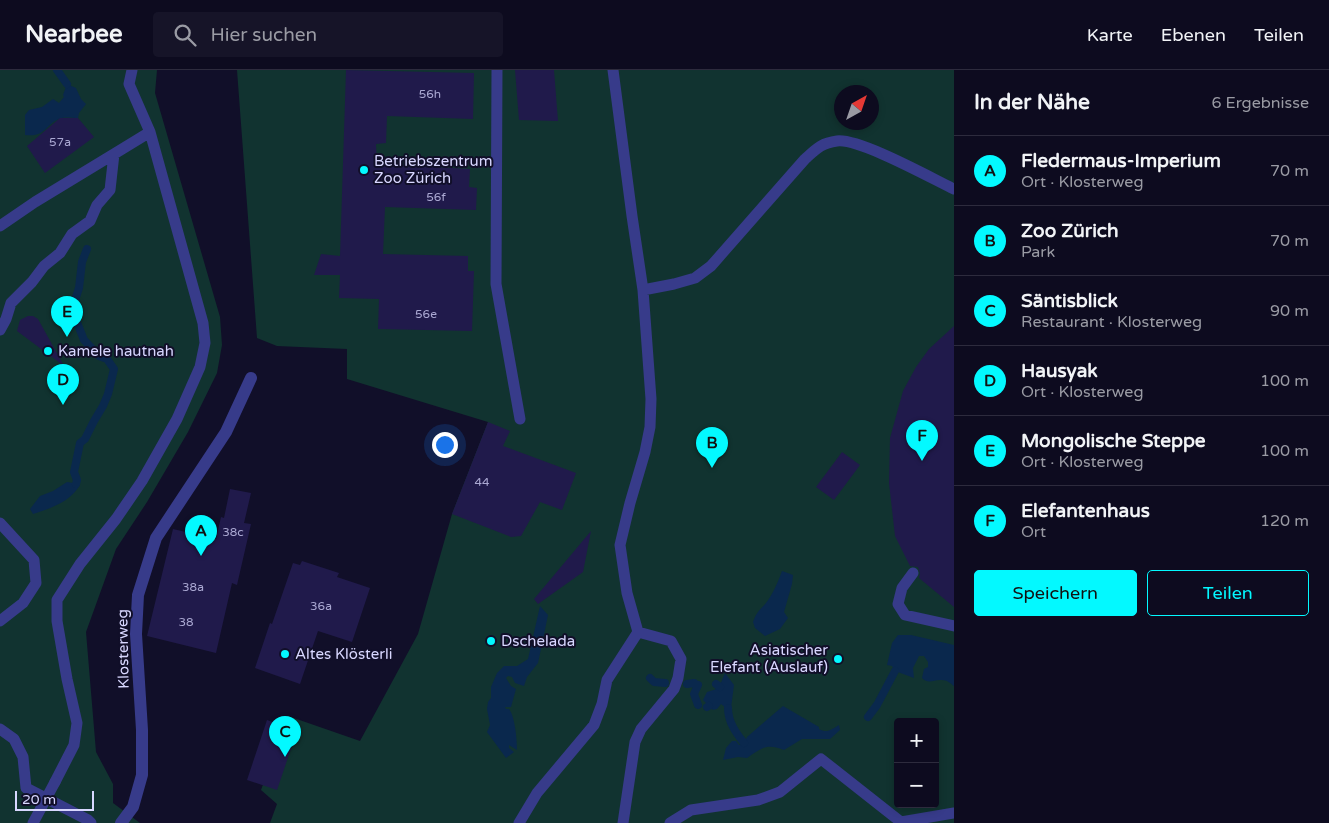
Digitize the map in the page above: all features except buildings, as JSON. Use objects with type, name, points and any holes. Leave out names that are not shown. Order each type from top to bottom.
[{"type":"street","name":"Klosterweg","points":[[124,818],[133,807],[142,775],[142,730],[136,634],[138,595],[156,538],[226,432],[251,378]]},
{"type":"lane","points":[[33,823],[74,745],[77,722],[57,621],[57,600],[80,564],[116,519],[142,481],[181,410],[200,367],[206,343],[204,323],[150,132],[129,84],[132,70]]},
{"type":"lane","points":[[498,70],[496,284],[520,419]]},
{"type":"lane","points":[[519,823],[537,793],[594,725],[602,704],[607,680],[638,632],[627,593],[620,545],[645,452],[650,427],[650,399],[643,290],[613,70]]},
{"type":"lane","points":[[0,226],[35,202],[150,132]]},
{"type":"lane","points":[[643,290],[695,278],[711,266],[804,159],[819,145],[839,140],[864,146],[954,188]]},
{"type":"lane","points":[[0,330],[11,303],[32,282],[44,266],[60,253],[72,234],[90,221],[97,205],[110,190],[114,154]]},
{"type":"lane","points":[[0,524],[34,560],[36,583],[23,603],[0,621]]},
{"type":"lane","points":[[913,573],[902,588],[898,604],[905,615],[954,626]]},
{"type":"lane","points":[[623,823],[635,742],[641,729],[674,689],[681,659],[671,641],[638,632]]},
{"type":"lane","points":[[0,729],[14,739],[23,757],[26,788],[91,823]]},
{"type":"lane","points":[[670,823],[691,810],[758,800],[780,792],[821,760],[901,822],[954,813]]},
{"type":"green space","points":[[0,70],[157,70],[155,93],[220,317],[222,345],[217,373],[188,432],[147,502],[116,549],[86,632],[96,752],[113,784],[113,803],[140,823],[0,823]]},
{"type":"green space","points":[[237,70],[954,70],[954,823],[270,823],[277,804],[261,790],[288,716],[360,741],[418,634],[452,514],[488,422],[347,379],[347,349],[277,346],[257,338]]},
{"type":"water","points":[[67,84],[76,88],[81,99],[86,104],[79,113],[78,118],[62,118],[38,134],[25,135],[25,115],[29,110],[42,107],[53,99],[59,103],[64,97]]},
{"type":"water","points":[[67,482],[80,484],[77,490],[66,500],[33,514],[30,509],[40,496],[53,491]]},
{"type":"water","points":[[782,571],[793,575],[784,612],[788,618],[780,629],[765,636],[755,628],[753,622],[757,613],[771,596]]},
{"type":"water","points":[[540,606],[548,615],[538,663],[527,677],[524,686],[515,683],[512,677],[508,676],[506,678],[511,686],[516,689],[511,707],[505,707],[509,709],[513,717],[517,750],[509,745],[509,748],[514,752],[506,758],[487,732],[490,725],[487,709],[491,698],[491,687],[497,673],[504,666],[517,666],[528,659]]},
{"type":"water","points":[[898,635],[911,635],[954,645],[954,686],[945,681],[929,681],[922,678],[924,669],[928,667],[928,662],[924,656],[919,656],[913,668],[914,678],[895,671],[892,666],[887,665],[892,643]]},
{"type":"water","points":[[725,673],[734,685],[731,708],[726,708],[721,704],[717,709],[713,710],[703,700],[707,692],[719,686]]},
{"type":"water","points":[[783,706],[819,727],[819,729],[825,731],[839,725],[840,730],[830,739],[802,739],[784,750],[768,747],[747,758],[738,757],[723,760],[726,748],[732,741],[736,741],[739,745],[744,743],[747,737]]},
{"type":"waterway","points":[[57,70],[67,84]]},
{"type":"waterway","points":[[76,484],[77,480],[74,472],[80,443],[85,439],[103,406],[114,369],[107,359],[99,356],[84,340],[76,320],[74,303],[79,288],[82,262],[87,249]]},
{"type":"waterway","points":[[868,717],[877,705],[895,671]]},
{"type":"waterway","points":[[650,678],[654,682],[665,683]]},
{"type":"waterway","points":[[687,684],[694,683]]},
{"type":"waterway","points":[[716,684],[720,687]]},
{"type":"waterway","points":[[698,685],[694,694],[698,705]]},
{"type":"waterway","points":[[728,708],[731,723],[744,743]]},
{"type":"place","name":"Betriebszentrum Zoo Zürich","points":[[364,170]]},
{"type":"place","name":"Mongolische Steppe","points":[[67,337]]},
{"type":"place","name":"Kamele hautnah","points":[[48,351]]},
{"type":"place","name":"Hausyak","points":[[63,405]]},
{"type":"place","name":"Elefantenhaus","points":[[922,461]]},
{"type":"place","name":"Zoo Zürich","points":[[712,468]]},
{"type":"place","name":"Fledermaus-Imperium","points":[[201,556]]},
{"type":"place","name":"Dschelada","points":[[491,641]]},
{"type":"place","name":"Altes Klösterli","points":[[285,654]]},
{"type":"place","name":"Asiatischer Elefant (Auslauf)","points":[[838,659]]},
{"type":"place","name":"Säntisblick","points":[[285,757]]}]
